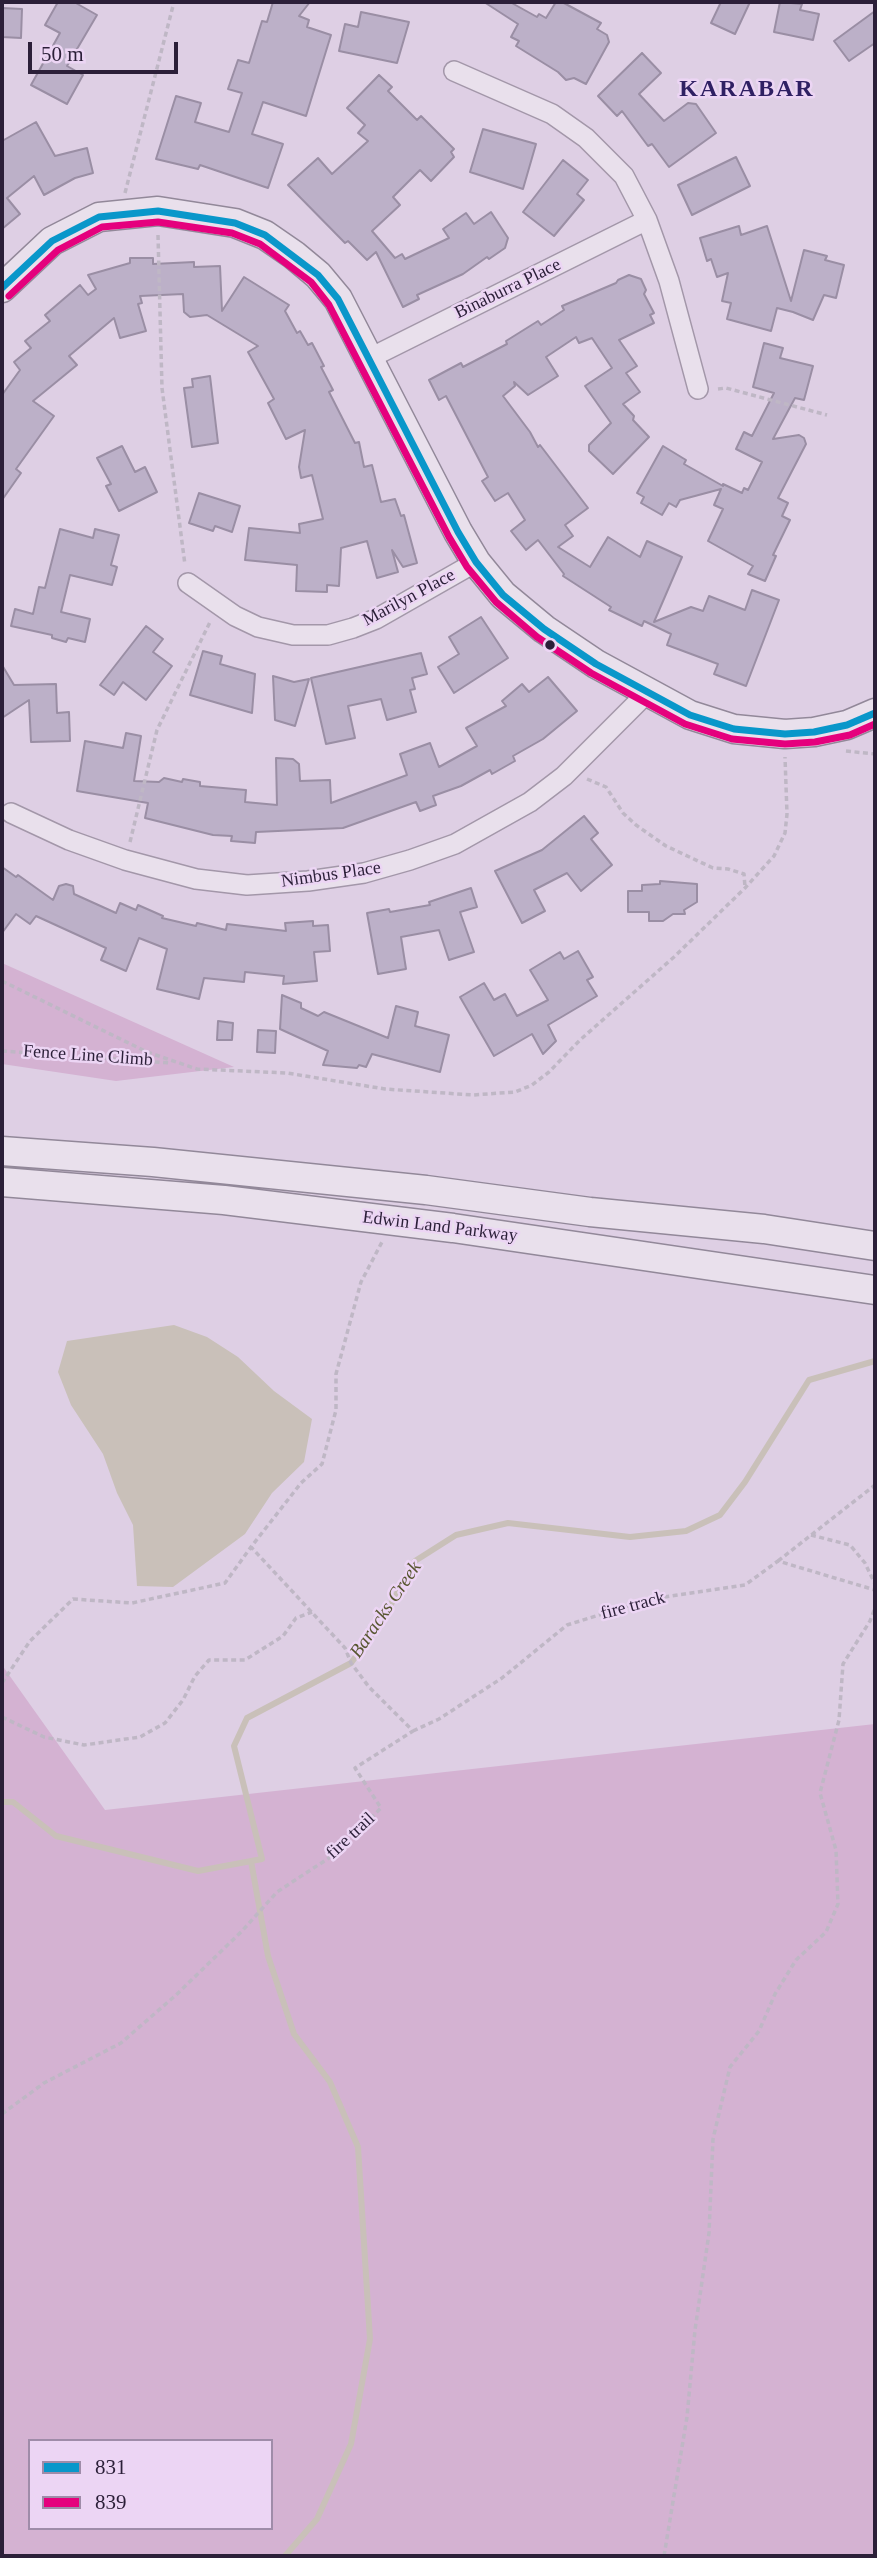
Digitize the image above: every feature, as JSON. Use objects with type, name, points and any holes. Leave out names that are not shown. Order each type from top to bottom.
[{"type":"main road","points":[[2,288],[52,241],[99,217],[158,211],[235,223],[265,235],[318,275],[338,299],[476,562],[503,595],[544,629],[596,664],[647,693],[710,723],[734,729],[785,734],[814,732],[847,725],[875,713]]},
{"type":"main road","name":"Edwin Land Parkway","points":[[2,1151],[412,1188],[590,1212],[764,1229],[875,1246]]},
{"type":"main road","name":"Edwin Land Parkway","points":[[2,1182],[224,1200],[426,1224],[875,1290]]},
{"type":"street","points":[[454,71],[552,114],[586,138],[624,176],[647,220],[669,281],[698,389]]},
{"type":"street","name":"Binaburra Place","points":[[370,358],[647,220]]},
{"type":"street","name":"Marilyn Place","points":[[188,583],[218,606],[269,631],[293,635],[328,635],[376,618],[476,562]]},
{"type":"street","name":"Nimbus Place","points":[[11,813],[69,840],[125,860],[196,879],[247,884],[308,881],[363,873],[455,844],[530,802],[564,775],[647,693]]},
{"type":"path","points":[[119,215],[174,2]]},
{"type":"path","points":[[158,211],[162,388],[188,583]]},
{"type":"path","points":[[698,389],[726,388],[827,415]]},
{"type":"path","points":[[125,860],[157,730],[218,606]]},
{"type":"path","points":[[2,981],[124,1041],[175,1063],[197,1069],[288,1073],[384,1089],[489,1095],[515,1092],[540,1079],[674,957],[774,856],[785,833],[787,814],[785,734]]},
{"type":"path","points":[[564,775],[587,779],[606,787],[623,813],[636,825],[666,846],[698,862],[744,874],[745,888]]},
{"type":"path","name":"Fence Line Climb","points":[[2,1051],[175,1063]]},
{"type":"path","points":[[368,1241],[393,1244]]},
{"type":"path","points":[[2,1683],[30,1641],[73,1599],[132,1603],[225,1583],[301,1483],[322,1464],[336,1410],[336,1374],[361,1282],[382,1242]]},
{"type":"path","name":"fire track","points":[[413,1731],[439,1719],[502,1678],[567,1625],[651,1599],[745,1585],[875,1485]]},
{"type":"path","points":[[811,1535],[850,1545],[875,1584]]},
{"type":"path","points":[[251,1548],[345,1648],[351,1663],[369,1687],[413,1731]]},
{"type":"path","points":[[778,1561],[875,1590]]},
{"type":"path","points":[[664,2556],[687,2417],[695,2330],[709,2233],[713,2139],[730,2067],[759,2031],[775,1994],[796,1960],[826,1932],[838,1904],[836,1850],[820,1793],[839,1720],[843,1664],[870,1622],[875,1608]]},
{"type":"path","points":[[2,1717],[44,1737],[84,1745],[140,1737],[166,1723],[183,1700],[195,1676],[209,1660],[245,1660],[283,1636],[296,1618],[312,1612]]},
{"type":"path","name":"fire trail","points":[[2,2114],[44,2083],[121,2043],[223,1949],[277,1892],[335,1854],[381,1808],[355,1768],[413,1731]]},
{"type":"shaded area","points":[[2,963],[234,1067],[116,1081],[2,1064]]},
{"type":"shaded area","points":[[174,1325],[207,1337],[238,1357],[274,1391],[312,1419],[304,1462],[272,1493],[245,1534],[173,1587],[137,1586],[133,1525],[117,1493],[103,1454],[71,1405],[58,1372],[67,1341]]},
{"type":"shaded area","points":[[2,1665],[105,1810],[875,1724],[875,2556],[2,2556]]},
{"type":"building","points":[[58,2],[74,2],[97,15],[67,66],[83,75],[67,104],[31,85],[60,33],[45,25]]},
{"type":"building","points":[[273,2],[310,2],[299,16],[309,20],[307,27],[331,35],[306,116],[263,102],[252,134],[283,144],[268,188],[200,165],[198,169],[156,159],[176,96],[201,103],[195,122],[229,132],[242,93],[228,89],[238,60],[249,63],[262,21],[267,22]]},
{"type":"building","points":[[484,2],[510,2],[537,17],[539,14],[546,18],[556,2],[562,2],[601,23],[597,29],[607,35],[609,42],[586,84],[574,78],[566,80],[558,72],[516,46],[519,41],[511,37],[518,24]]},
{"type":"building","points":[[721,2],[750,2],[735,34],[711,23]]},
{"type":"building","points":[[780,2],[802,4],[800,10],[819,14],[813,40],[774,32]]},
{"type":"building","points":[[2,8],[22,9],[21,38],[2,37]]},
{"type":"building","points":[[875,11],[875,43],[849,61],[834,41]]},
{"type":"building","points":[[361,12],[409,22],[397,63],[339,51],[345,24],[358,27]]},
{"type":"building","points":[[642,53],[661,73],[639,94],[664,121],[688,103],[696,104],[716,133],[669,167],[652,144],[648,146],[622,111],[617,116],[598,96]]},
{"type":"building","points":[[379,75],[392,87],[388,91],[417,120],[421,116],[454,149],[451,152],[454,157],[431,181],[420,170],[393,197],[400,205],[372,231],[395,258],[402,254],[405,259],[449,238],[443,229],[466,213],[474,224],[491,212],[508,238],[505,248],[489,259],[487,257],[463,274],[417,295],[419,299],[403,307],[376,252],[367,260],[348,241],[345,243],[288,185],[318,158],[332,174],[368,141],[358,133],[365,125],[347,108]]},
{"type":"building","points":[[36,122],[55,156],[87,148],[93,173],[75,178],[44,195],[34,176],[7,198],[20,214],[2,229],[2,141]]},
{"type":"building","points":[[483,129],[536,144],[523,189],[470,172]]},
{"type":"building","points":[[736,157],[750,186],[692,215],[678,185]]},
{"type":"building","points":[[563,160],[588,180],[577,194],[584,200],[554,236],[523,212]]},
{"type":"building","points":[[739,226],[741,235],[767,226],[791,301],[804,250],[827,256],[825,260],[844,265],[836,298],[824,295],[813,320],[777,308],[771,331],[727,319],[731,303],[722,301],[728,273],[717,277],[711,259],[707,261],[700,238]]},
{"type":"building","points":[[130,258],[153,258],[153,264],[194,262],[194,267],[220,266],[222,311],[244,277],[289,305],[285,311],[297,333],[300,331],[308,345],[312,343],[324,366],[321,367],[333,390],[329,392],[355,443],[359,442],[364,467],[372,465],[381,502],[395,499],[401,516],[404,515],[417,563],[403,567],[392,550],[398,572],[377,578],[367,541],[341,548],[339,586],[327,585],[327,592],[296,591],[297,565],[245,560],[249,528],[300,533],[299,524],[323,519],[312,475],[301,478],[299,467],[305,430],[286,439],[268,403],[274,399],[248,352],[258,346],[207,315],[190,317],[184,312],[183,294],[140,296],[142,303],[138,304],[146,331],[120,338],[114,318],[69,356],[77,365],[33,401],[54,416],[16,469],[21,473],[2,500],[2,395],[20,370],[14,362],[31,348],[25,341],[50,321],[45,315],[80,285],[88,295],[96,289],[88,275],[130,263]]},
{"type":"building","points":[[629,275],[641,279],[646,290],[644,294],[654,313],[650,315],[654,323],[619,340],[637,366],[626,373],[640,392],[623,404],[649,437],[613,474],[589,451],[589,445],[611,423],[585,386],[612,368],[592,338],[579,343],[576,337],[546,357],[558,376],[528,395],[514,382],[515,386],[503,396],[538,447],[540,445],[588,508],[565,525],[573,536],[558,547],[590,567],[608,537],[640,557],[647,541],[682,557],[654,622],[691,607],[703,611],[709,596],[745,610],[752,590],[779,600],[746,686],[714,674],[718,664],[667,645],[671,634],[644,621],[642,626],[609,610],[611,607],[563,576],[538,540],[526,550],[511,531],[525,520],[508,493],[495,501],[482,481],[488,477],[446,396],[439,400],[429,380],[461,363],[463,367],[507,344],[506,341],[538,321],[541,325],[564,310],[562,306]]},
{"type":"building","points":[[764,343],[783,348],[780,358],[813,366],[804,400],[795,398],[773,439],[799,435],[804,438],[806,444],[778,498],[788,503],[782,516],[790,520],[773,555],[776,556],[765,581],[748,574],[753,566],[708,541],[723,509],[714,505],[721,489],[680,500],[676,507],[669,503],[662,515],[641,503],[644,497],[637,493],[663,446],[686,460],[684,464],[723,486],[742,493],[744,488],[748,490],[762,462],[736,449],[744,432],[752,436],[774,393],[753,387]]},
{"type":"building","points":[[210,376],[218,443],[192,447],[184,388],[193,387],[192,379]]},
{"type":"building","points":[[122,446],[135,472],[145,467],[157,492],[119,511],[106,486],[111,484],[97,458]]},
{"type":"building","points":[[199,493],[240,506],[232,532],[215,526],[213,531],[189,523]]},
{"type":"building","points":[[60,529],[93,538],[95,529],[119,535],[111,565],[117,567],[112,585],[70,575],[61,612],[90,619],[85,642],[68,638],[66,642],[52,638],[52,635],[11,626],[15,609],[33,614],[39,587],[45,588]]},
{"type":"building","points":[[481,617],[508,658],[454,693],[438,667],[459,654],[449,637]]},
{"type":"building","points":[[146,626],[163,639],[153,652],[172,666],[146,700],[123,682],[114,695],[100,685]]},
{"type":"building","points":[[203,651],[222,656],[220,664],[255,674],[252,713],[190,695]]},
{"type":"building","points":[[421,653],[427,674],[412,678],[415,689],[410,690],[416,712],[387,720],[381,699],[348,706],[355,738],[326,744],[311,678]]},
{"type":"building","points":[[2,665],[14,685],[56,684],[57,713],[69,712],[70,741],[31,742],[29,700],[2,718]]},
{"type":"building","points":[[273,676],[294,682],[309,679],[295,726],[275,720]]},
{"type":"building","points":[[548,677],[577,711],[543,739],[513,756],[515,761],[492,774],[490,770],[461,786],[433,796],[436,805],[420,811],[416,802],[343,828],[256,832],[255,843],[231,841],[232,836],[213,835],[145,818],[148,803],[77,791],[85,741],[123,748],[126,733],[141,736],[134,781],[159,782],[164,778],[182,782],[183,779],[200,782],[200,786],[246,790],[245,802],[277,805],[276,758],[293,759],[299,764],[300,781],[330,780],[331,803],[407,775],[400,754],[430,743],[439,767],[477,746],[466,728],[506,706],[502,701],[522,684],[529,692]]},
{"type":"building","points":[[584,816],[598,833],[591,839],[612,865],[581,891],[567,873],[534,890],[545,911],[522,923],[495,871],[542,850]]},
{"type":"building","points":[[2,867],[53,900],[59,886],[66,884],[73,886],[74,894],[116,913],[120,903],[136,910],[138,905],[163,916],[162,918],[226,930],[227,924],[286,931],[285,923],[313,921],[313,926],[328,925],[330,951],[314,952],[317,981],[283,984],[284,976],[245,972],[244,982],[204,978],[199,999],[157,989],[167,949],[139,938],[126,971],[101,960],[106,948],[36,916],[30,924],[16,914],[2,933]]},
{"type":"building","points":[[660,881],[697,884],[697,902],[684,910],[685,914],[673,914],[663,921],[649,921],[649,912],[628,912],[628,891],[642,891],[642,885],[660,884]]},
{"type":"building","points":[[471,888],[477,907],[460,912],[474,952],[449,960],[439,930],[401,937],[406,969],[378,974],[367,913],[430,905],[429,902]]},
{"type":"building","points":[[578,951],[593,977],[587,980],[597,996],[548,1025],[556,1041],[543,1054],[532,1034],[494,1056],[460,997],[484,983],[494,1000],[505,994],[517,1016],[548,1000],[530,970],[560,952],[564,959]]},
{"type":"building","points":[[282,995],[301,1003],[301,1008],[318,1016],[324,1012],[388,1038],[396,1006],[418,1012],[415,1026],[449,1035],[440,1072],[372,1054],[366,1067],[323,1065],[328,1051],[280,1029]]},
{"type":"building","points":[[218,1021],[233,1023],[232,1040],[217,1040]]},
{"type":"building","points":[[258,1030],[276,1031],[275,1053],[257,1052]]},
{"type":"waterway","name":"Baracks Creek","points":[[2,1802],[13,1802],[56,1836],[198,1871],[262,1859],[234,1746],[247,1718],[351,1663],[380,1624],[415,1561],[456,1535],[508,1523],[630,1537],[686,1531],[720,1515],[745,1482],[809,1380],[875,1361]]},
{"type":"waterway","points":[[251,1861],[268,1956],[294,2034],[330,2082],[358,2147],[370,2339],[351,2444],[317,2519],[285,2556]]},
{"type":"transit line","name":"831","points":[[2,288],[52,241],[99,217],[158,211],[235,223],[265,235],[318,275],[338,299],[476,562],[503,595],[544,629],[596,664],[690,715],[734,729],[785,734],[814,732],[847,725],[875,713]]},
{"type":"transit line","name":"839","points":[[9,296],[58,250],[102,227],[158,222],[232,233],[260,244],[311,282],[329,305],[467,567],[496,602],[537,637],[591,673],[685,724],[732,739],[785,744],[815,742],[850,735],[875,724]]},
{"type":"district","name":"KARABAR","points":[[747,90]]}]
